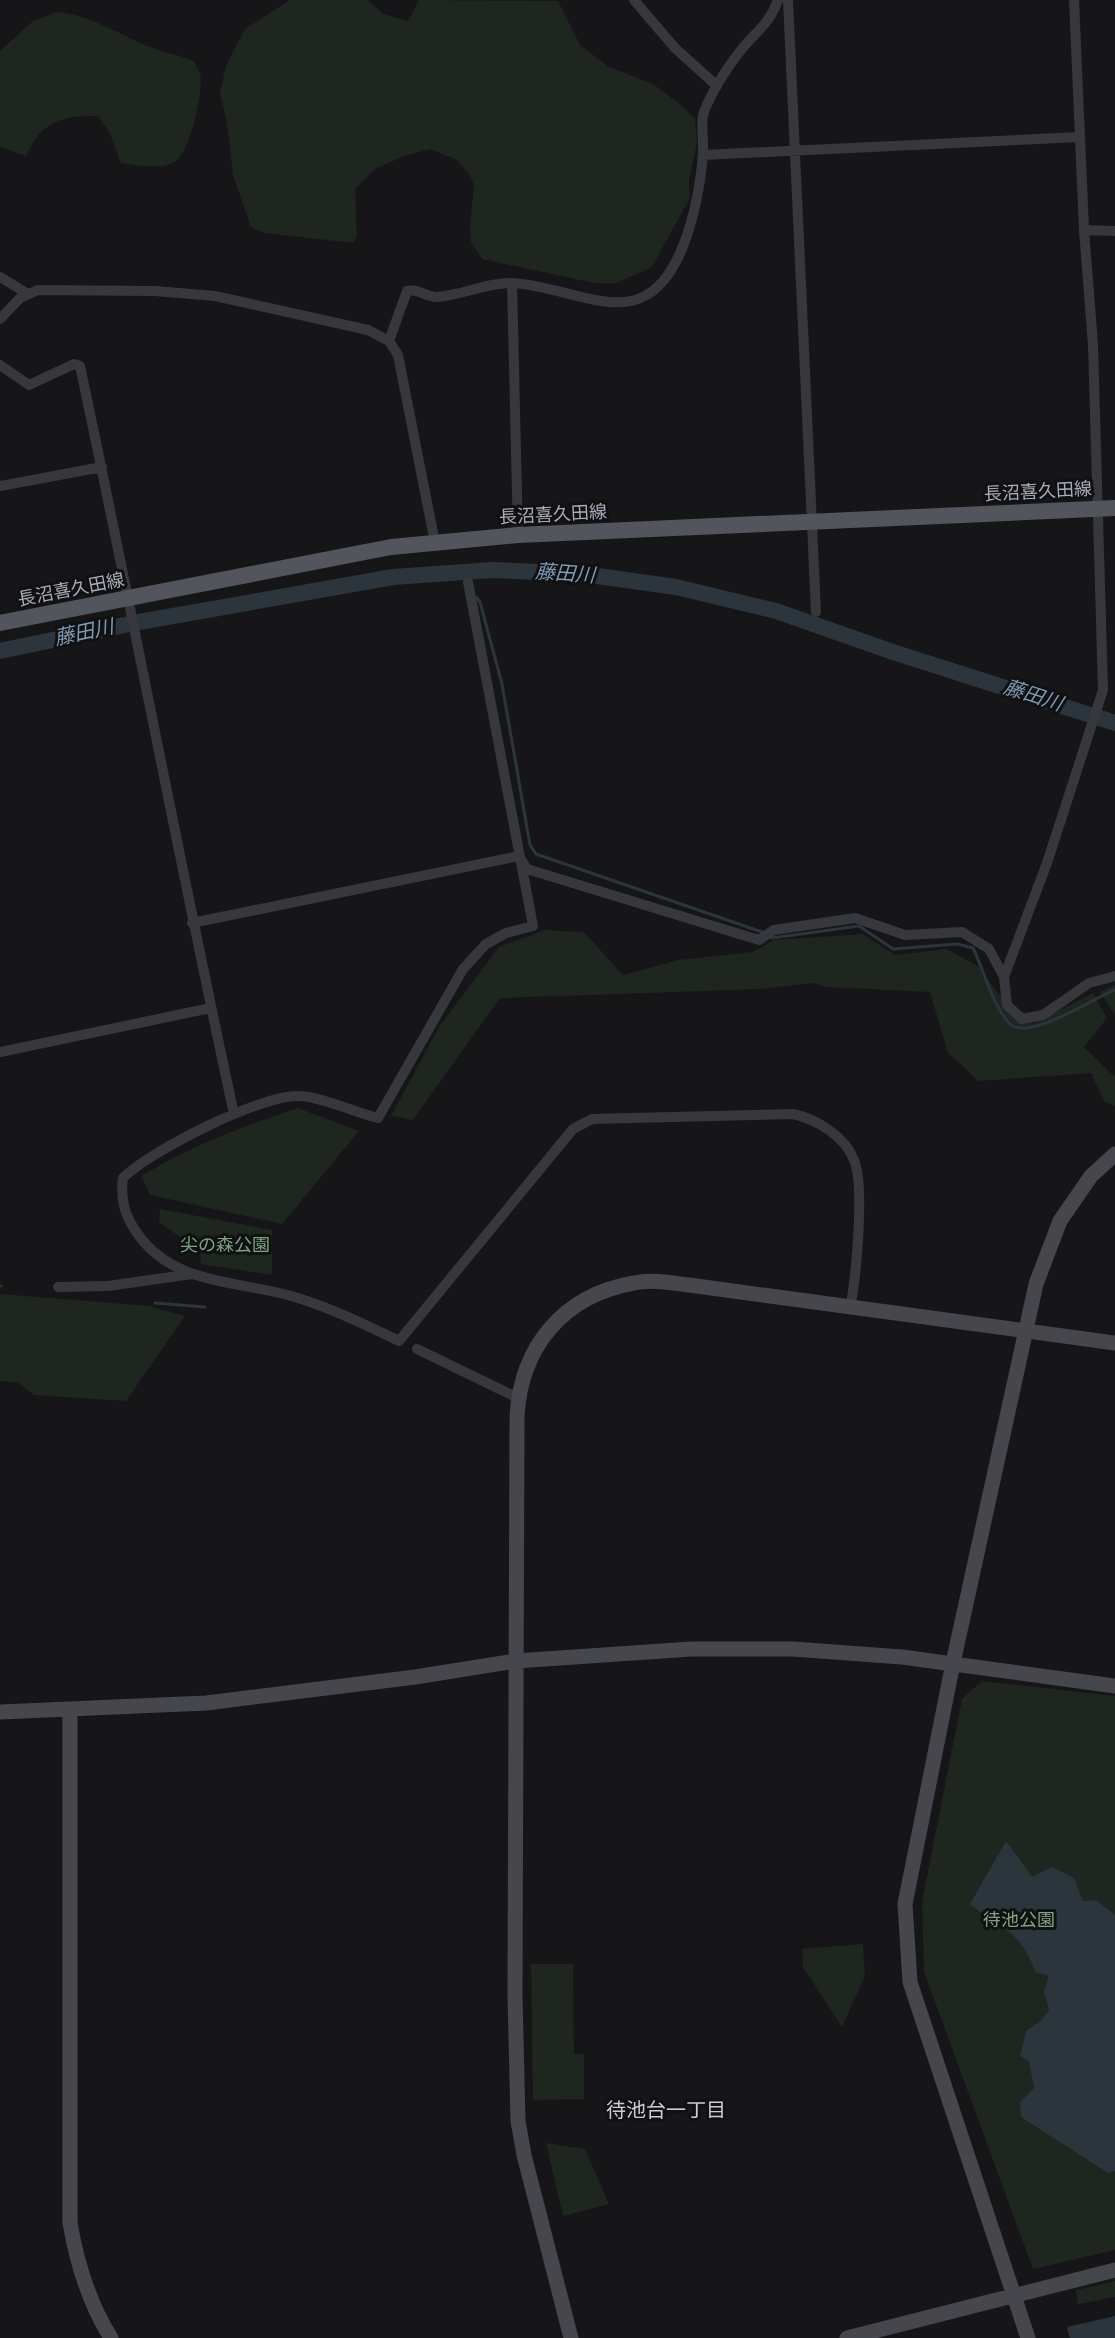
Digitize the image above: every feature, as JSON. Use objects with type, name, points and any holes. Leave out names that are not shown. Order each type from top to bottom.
[{"type":"main road","name":"長沼喜久田線","points":[[0,623],[129,601],[356,553],[435,543],[518,535],[1115,508]]},
{"type":"street","points":[[634,0],[675,48],[717,86]]},
{"type":"street","points":[[389,340],[407,291],[416,290],[436,297],[512,283],[619,304],[636,301],[649,293],[673,268],[684,245],[703,155],[704,113],[717,86],[741,50],[767,25],[778,0]]},
{"type":"street","points":[[788,0],[816,612]]},
{"type":"street","points":[[1004,977],[1047,863],[1103,690],[1093,345],[1084,230],[1074,0]]},
{"type":"street","points":[[703,155],[1080,138]]},
{"type":"street","points":[[1084,230],[1115,231]]},
{"type":"street","points":[[0,277],[28,294]]},
{"type":"street","points":[[512,283],[518,535]]},
{"type":"street","points":[[0,319],[28,294],[55,289],[215,296],[369,330],[389,340],[398,355],[435,543]]},
{"type":"street","points":[[0,366],[29,385],[74,364],[79,364],[137,636],[192,923],[234,1114]]},
{"type":"street","points":[[0,486],[102,467]]},
{"type":"street","points":[[468,582],[533,926],[506,933],[486,944],[463,969],[378,1118],[302,1096],[283,1096],[234,1114],[144,1160],[123,1178],[122,1203],[129,1221],[143,1242],[163,1261],[193,1274],[230,1285],[296,1297],[334,1310],[399,1341],[573,1129],[592,1119],[793,1114],[820,1124],[832,1133],[847,1147],[858,1171],[856,1277],[850,1308]]},
{"type":"street","points":[[192,923],[519,856]]},
{"type":"street","points":[[519,856],[527,869],[759,940],[774,930],[855,918],[905,935],[962,932],[989,949],[1004,977],[1007,1005],[1022,1019],[1043,1015],[1089,983],[1115,976]]},
{"type":"street","points":[[0,1052],[211,1008]]},
{"type":"street","points":[[1028,2338],[946,2082],[910,1982],[905,1905],[953,1664],[1036,1284],[1060,1221],[1091,1176],[1115,1154]]},
{"type":"street","points":[[58,1287],[108,1286],[193,1274]]},
{"type":"street","points":[[571,2338],[524,2156],[518,2121],[515,1995],[518,1398],[535,1347],[550,1327],[587,1298],[611,1288],[636,1282],[663,1282],[1115,1342]]},
{"type":"street","points":[[417,1349],[518,1398]]},
{"type":"street","points":[[0,1712],[247,1699],[516,1661],[691,1649],[793,1649],[902,1657],[1115,1686]]},
{"type":"street","points":[[70,1710],[70,2223],[75,2251],[95,2310],[111,2338]]},
{"type":"street","points":[[847,2338],[1115,2270]]},
{"type":"green space","points":[[290,0],[368,0],[383,14],[408,21],[419,0],[558,1],[580,45],[609,67],[653,84],[680,104],[695,119],[697,143],[689,180],[690,198],[652,267],[617,283],[594,283],[482,259],[471,242],[470,225],[474,186],[470,175],[457,160],[430,149],[376,168],[355,189],[357,236],[354,243],[264,233],[251,227],[233,175],[227,123],[220,93],[226,66],[245,29]]},
{"type":"green space","points":[[57,12],[80,16],[147,46],[194,61],[201,81],[198,106],[191,134],[176,161],[156,167],[121,163],[110,134],[98,116],[74,117],[54,122],[39,135],[26,156],[0,147],[0,51],[33,21]]},
{"type":"green space","points":[[545,930],[584,932],[623,975],[679,960],[753,952],[774,940],[863,934],[895,955],[947,949],[979,967],[1019,1023],[1035,1023],[1093,993],[1107,1018],[1084,1047],[1115,1077],[1115,1106],[1104,1101],[1091,1073],[979,1081],[948,1053],[930,992],[826,987],[812,983],[760,989],[500,998],[413,1120],[391,1116],[439,1027],[499,947]]},
{"type":"green space","points":[[1115,985],[1115,1015],[1100,992]]},
{"type":"green space","points":[[298,1108],[359,1131],[282,1224],[150,1195],[141,1176],[179,1155],[218,1138]]},
{"type":"green space","name":"尖の森公園","points":[[160,1209],[272,1230],[272,1275],[201,1264],[200,1251],[159,1222]]},
{"type":"green space","points":[[0,1294],[149,1306],[185,1316],[126,1401],[34,1395],[18,1383],[0,1381]]},
{"type":"green space","name":"待池公園","points":[[982,1681],[1115,1696],[1115,2250],[1033,2269],[924,1972],[922,1902],[962,1699]]},
{"type":"green space","points":[[863,1944],[865,1976],[842,2027],[803,1967],[802,1949]]},
{"type":"green space","points":[[531,1964],[573,1964],[574,2054],[584,2054],[584,2099],[533,2100]]},
{"type":"green space","points":[[546,2143],[585,2149],[609,2204],[563,2216]]},
{"type":"green space","points":[[1115,2281],[1115,2297],[1078,2304],[1076,2290]]},
{"type":"shaded area","points":[[1006,1841],[1032,1877],[1052,1867],[1074,1878],[1083,1901],[1096,1900],[1115,1915],[1115,2171],[1108,2173],[1021,2117],[1020,2102],[1034,2088],[1029,2061],[1020,2056],[1026,2031],[1042,2020],[1049,2010],[1044,1991],[1049,1975],[1036,1973],[1023,1946],[1016,1938],[970,1904]]},
{"type":"shaded area","points":[[1115,2316],[1115,2338],[1070,2338],[1067,2327]]},
{"type":"waterway","name":"藤田川","points":[[0,651],[139,622],[393,577],[493,570],[583,574],[676,587],[776,611],[893,652],[1115,723]]},
{"type":"waterway","points":[[476,597],[480,602],[502,684],[530,845],[536,854],[762,932]]},
{"type":"waterway","points":[[772,938],[859,926],[893,949],[957,944],[973,948],[1003,1015],[1009,1023],[1018,1028],[1045,1023],[1115,990]]},
{"type":"waterway","points":[[155,1303],[205,1307]]},
{"type":"district","name":"待池台一丁目","points":[[666,2111]]}]
